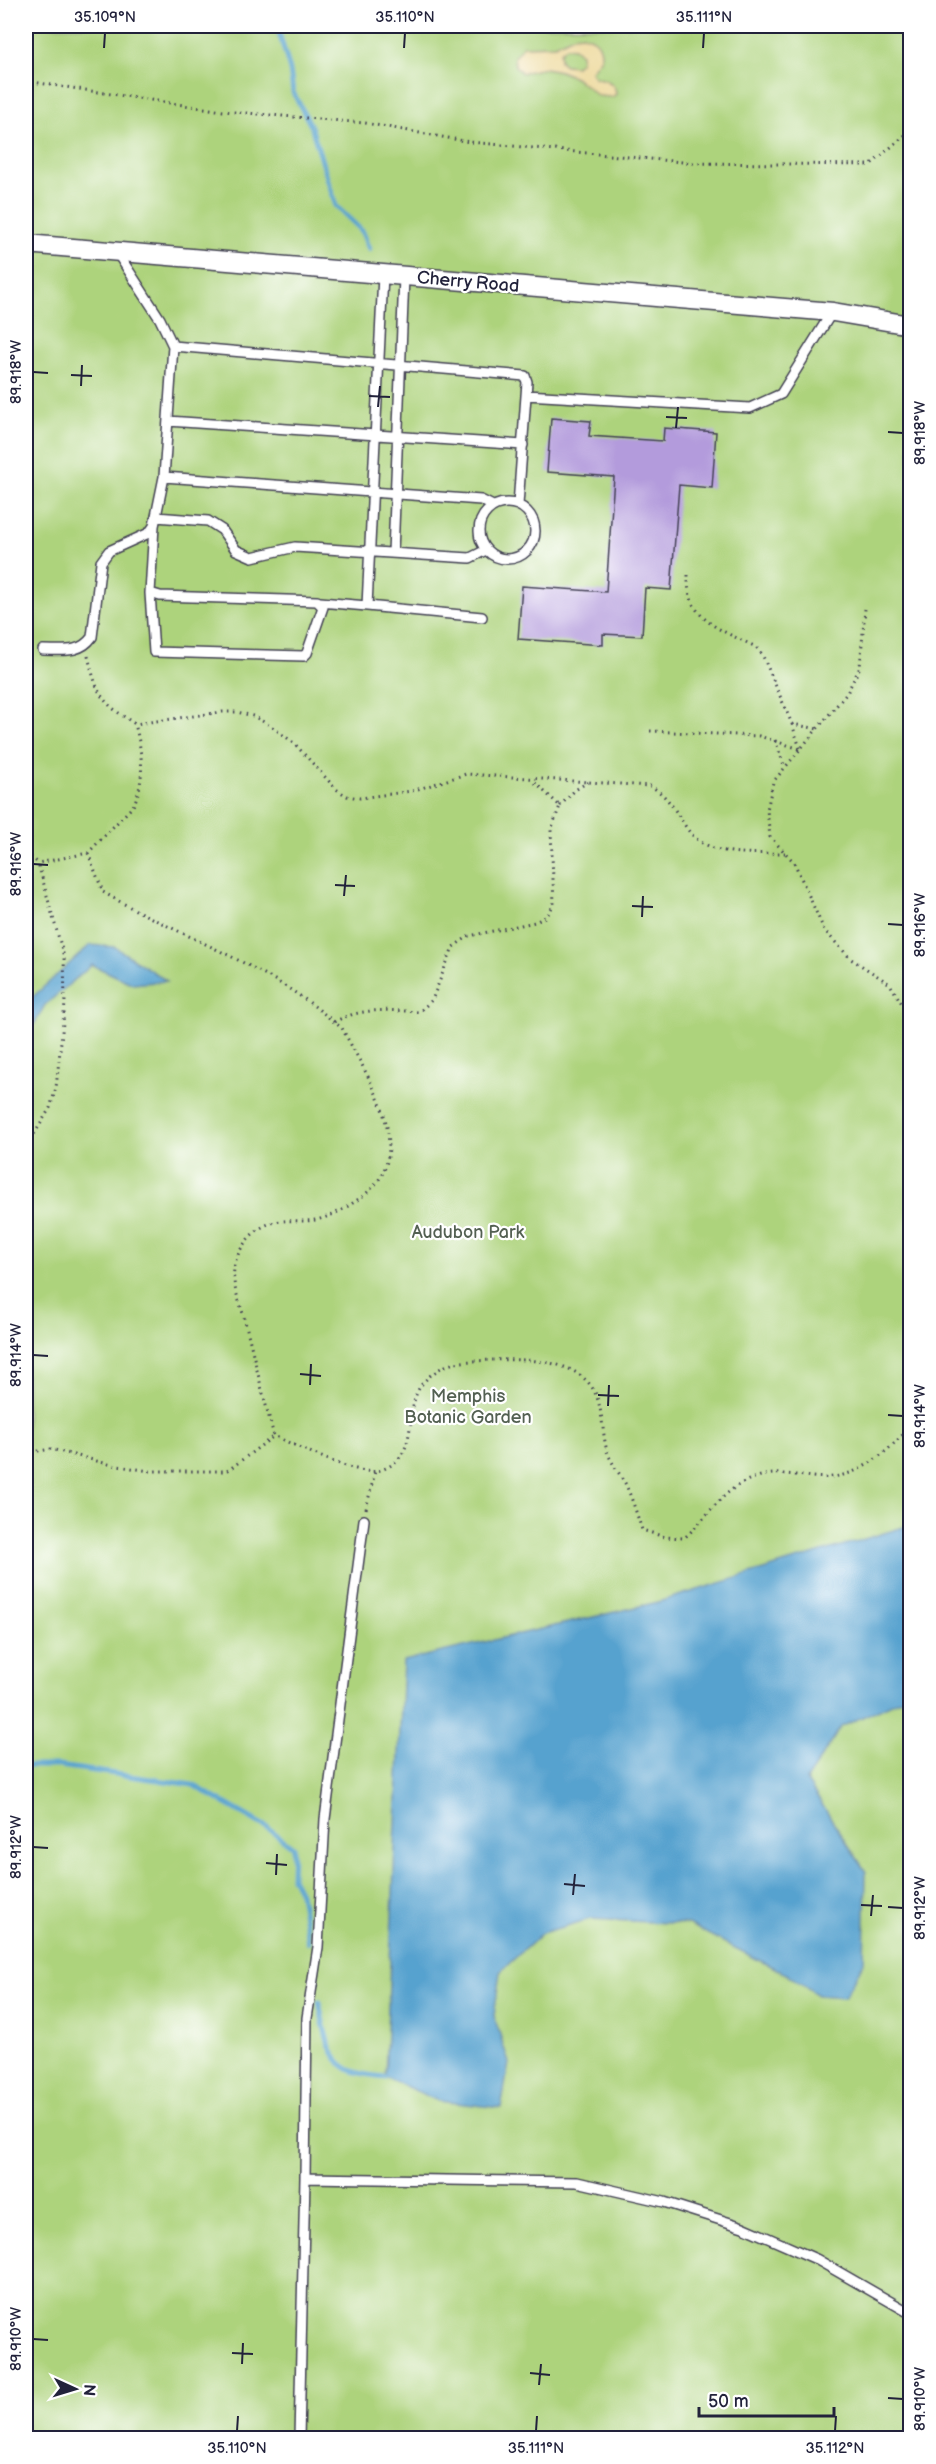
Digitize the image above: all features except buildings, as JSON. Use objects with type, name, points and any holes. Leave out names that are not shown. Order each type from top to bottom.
[{"type":"street","name":"Cherry Road","points":[[26,244],[118,254],[833,312],[910,325]]},
{"type":"lane","points":[[118,254],[160,319],[173,346],[164,477],[155,522],[150,593],[154,652],[158,654],[304,656],[319,621],[323,607],[320,602]]},
{"type":"lane","points":[[367,606],[383,275]]},
{"type":"lane","points":[[393,553],[404,277]]},
{"type":"lane","points":[[526,395],[750,408],[781,394],[833,312]]},
{"type":"lane","points":[[173,346],[525,376],[527,382],[518,505]]},
{"type":"lane","points":[[168,421],[523,445]]},
{"type":"lane","points":[[164,477],[373,494],[481,500],[493,506]]},
{"type":"lane","points":[[503,503],[518,505],[529,513],[534,521],[534,540],[530,549],[522,555],[504,560],[495,557],[486,550],[479,536],[482,518],[493,506],[503,503]]},
{"type":"lane","points":[[155,522],[208,521],[222,530],[236,550],[252,557],[295,547],[470,558],[486,550]]},
{"type":"lane","points":[[43,650],[80,649],[86,646],[92,637],[101,562],[109,551],[150,533],[155,522]]},
{"type":"lane","points":[[150,593],[160,596],[320,602],[482,617]]},
{"type":"lane","points":[[299,2439],[307,2018],[318,1947],[325,1819],[364,1520]]},
{"type":"lane","points":[[305,2178],[577,2182],[664,2202],[743,2227],[816,2259],[910,2313]]},
{"type":"path","points":[[26,81],[223,111],[365,123],[470,142],[693,163],[870,165],[910,131]]},
{"type":"path","points":[[688,575],[688,585],[693,600],[705,621],[756,647],[762,654],[801,749]]},
{"type":"path","points":[[865,609],[860,667],[847,693],[773,782],[767,810],[770,837],[794,862],[824,930],[851,959],[890,984],[910,1017]]},
{"type":"path","points":[[86,646],[100,697],[111,708],[135,724],[222,712],[237,712],[253,716],[294,743],[336,789],[347,796],[360,798],[412,790],[466,774],[650,786],[664,793],[688,831],[699,843],[712,848],[737,852],[786,853]]},
{"type":"path","points":[[38,863],[88,853],[126,814],[138,796],[142,764],[135,724]]},
{"type":"path","points":[[792,724],[818,729]]},
{"type":"path","points":[[650,731],[759,736],[801,749]]},
{"type":"path","points":[[776,740],[784,768]]},
{"type":"path","points":[[531,778],[560,806]]},
{"type":"path","points":[[334,1022],[350,1013],[377,1010],[419,1012],[432,1000],[453,947],[469,936],[535,922],[548,916],[554,904],[551,830],[560,806],[575,790],[590,782]]},
{"type":"path","points":[[26,853],[38,863],[64,957],[65,1004],[56,1088],[50,1108],[26,1143]]},
{"type":"path","points":[[88,853],[103,892],[220,950],[285,986],[342,1028],[382,1106],[389,1146],[387,1167],[380,1181],[345,1209],[330,1216],[312,1221],[279,1221],[267,1224],[250,1236],[239,1251],[233,1277],[234,1289],[243,1312],[254,1365],[274,1436]]},
{"type":"path","points":[[274,1436],[354,1469],[375,1472],[392,1464],[408,1444],[414,1401],[421,1386],[436,1371],[451,1363],[521,1359],[553,1364],[578,1374],[593,1390],[608,1453],[626,1486],[642,1530],[665,1537],[684,1538],[700,1524],[716,1502],[737,1486],[757,1477],[779,1473],[816,1478],[839,1477],[864,1469],[886,1453],[910,1427]]},
{"type":"path","points":[[26,1453],[51,1449],[150,1472],[227,1471],[274,1436]]},
{"type":"path","points":[[364,1520],[375,1472]]},
{"type":"green space","name":"Memphis Botanic Garden","points":[[26,26],[910,26],[910,2438],[26,2438]]},
{"type":"sand","points":[[573,36],[587,36],[599,45],[601,58],[591,71],[594,77],[612,84],[616,94],[612,97],[598,96],[575,77],[560,71],[545,68],[522,73],[515,66],[514,57],[523,46],[555,45]],"holes":[[[566,47],[574,48],[581,54],[581,61],[576,66],[565,65],[560,61],[560,52]]]},
{"type":"water","points":[[90,945],[115,947],[167,981],[133,984],[92,965],[45,1005],[26,1039],[26,1003]]},
{"type":"water","points":[[910,1525],[910,1562],[907,1570],[910,1577],[910,1686],[905,1697],[841,1727],[806,1780],[866,1872],[864,1962],[844,1997],[818,1995],[788,1975],[688,1924],[590,1919],[542,1933],[500,1972],[494,2016],[509,2063],[501,2108],[438,2101],[385,2077],[403,1661],[658,1602]]},
{"type":"waterway","points":[[277,26],[290,70],[293,92],[311,126],[336,206],[361,230],[369,249]]},
{"type":"waterway","points":[[26,1766],[59,1766],[193,1785],[268,1828],[293,1847],[292,1878],[300,1893],[308,1942]]},
{"type":"waterway","points":[[319,2001],[328,2043],[339,2061],[346,2068],[356,2072],[385,2077]]},
{"type":"park label","name":"Audubon Park","points":[[468,1232]]}]
